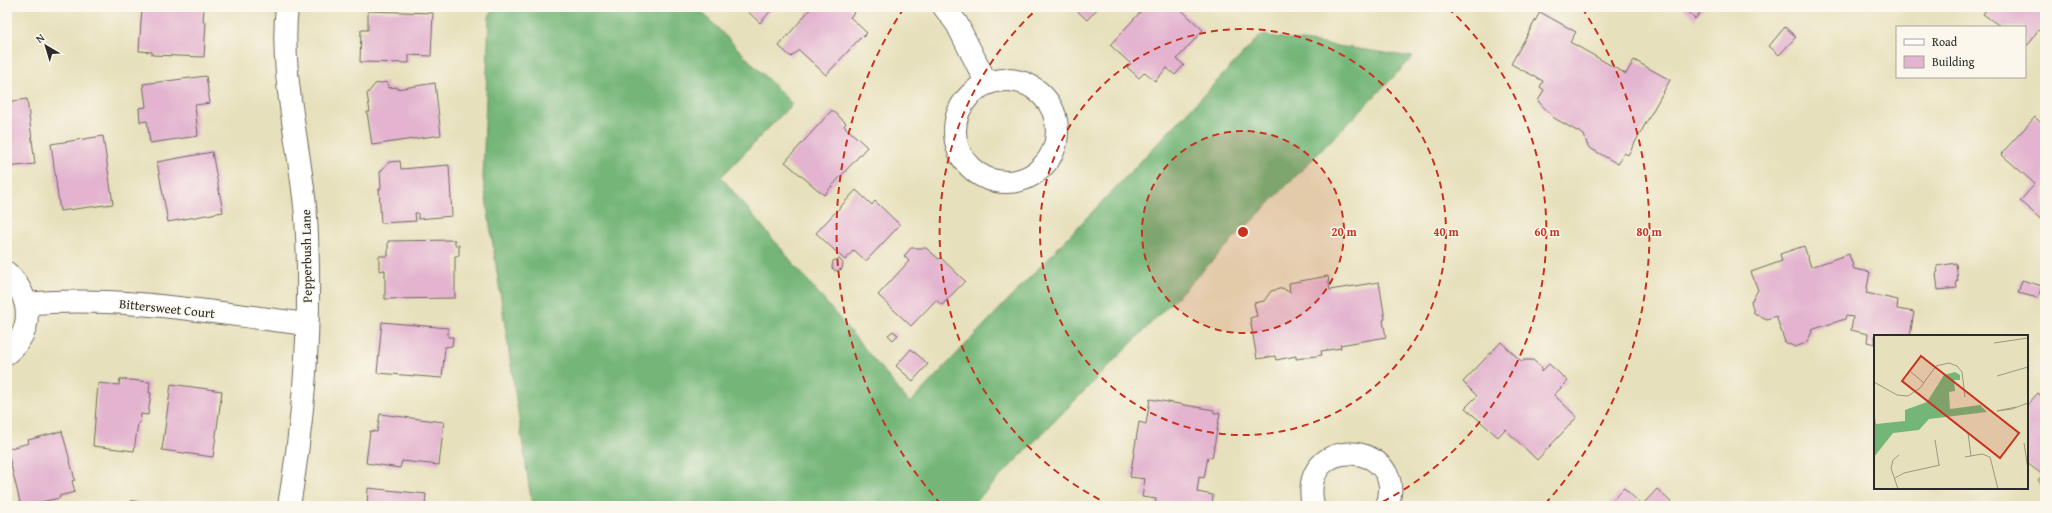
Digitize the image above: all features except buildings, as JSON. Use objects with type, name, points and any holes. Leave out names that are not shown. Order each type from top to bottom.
[{"type":"street","name":"Pepperbush Lane","points":[[287,7],[285,24],[287,66],[306,217],[308,268],[307,324],[300,422],[289,506]]},
{"type":"street","points":[[944,7],[957,24],[987,84]]},
{"type":"street","points":[[1005,80],[1021,82],[1035,89],[1047,101],[1054,113],[1057,127],[1056,141],[1051,154],[1043,165],[1032,174],[1020,180],[1005,182],[992,180],[979,174],[967,163],[958,149],[955,134],[957,118],[963,103],[975,91],[987,84],[1005,80]]},
{"type":"street","points":[[7,273],[24,295],[26,304],[26,324],[21,337],[7,353]]},
{"type":"street","name":"Bittersweet Court","points":[[26,304],[94,300],[138,303],[307,324]]},
{"type":"street","points":[[1313,506],[1311,494],[1312,482],[1317,470],[1326,461],[1338,455],[1351,453],[1365,455],[1377,462],[1385,473],[1390,485],[1390,499],[1387,506]]},
{"type":"green space","points":[[494,7],[697,7],[792,104],[721,177],[910,403],[1261,35],[1413,57],[971,506],[532,506],[483,178],[489,17]]}]
